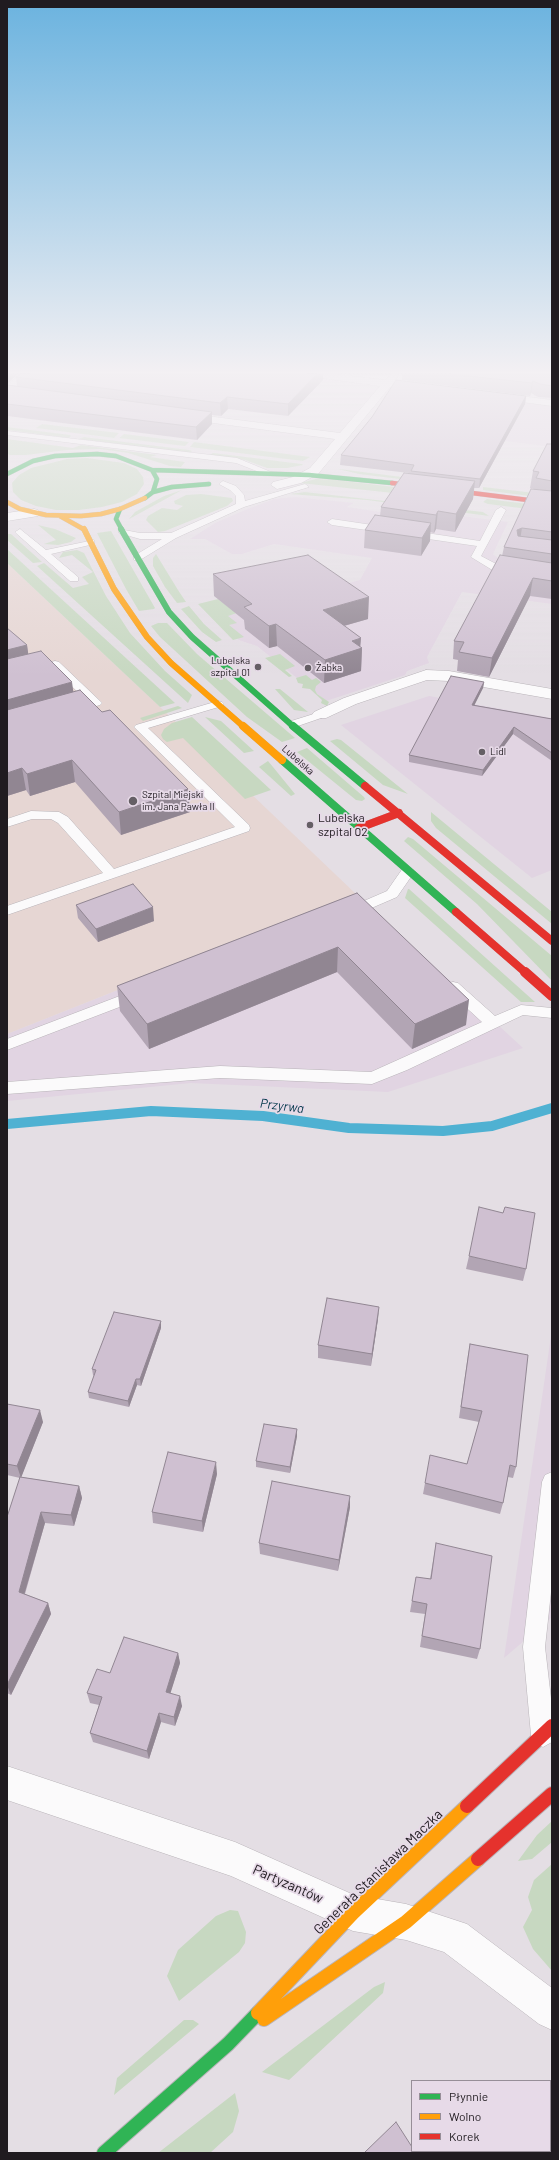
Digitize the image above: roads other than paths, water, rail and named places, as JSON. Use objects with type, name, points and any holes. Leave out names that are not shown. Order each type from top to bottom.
[{"type":"main road","points":[[153,492],[157,479],[155,475]]},
{"type":"main road","points":[[309,475],[477,497],[552,503]]},
{"type":"main road","points":[[7,502],[20,509],[34,513],[60,516],[88,515],[120,510],[146,498],[153,492],[189,485],[246,485]]},
{"type":"main road","points":[[273,485],[309,488]]},
{"type":"main road","name":"Lubelska","points":[[120,510],[116,519],[166,613],[292,724],[552,941]]},
{"type":"main road","name":"Lubelska","points":[[60,516],[85,530],[114,589],[147,637],[171,662],[552,996]]},
{"type":"main road","points":[[134,619],[148,617]]},
{"type":"main road","points":[[359,828],[399,813]]},
{"type":"main road","name":"Generała Stanisława Maczka","points":[[104,2153],[228,2044],[353,1913],[547,1731]]},
{"type":"main road","name":"Generała Stanisława Maczka","points":[[228,2044],[406,1922],[552,1794]]},
{"type":"street","points":[[273,485],[297,480],[309,475]]},
{"type":"street","points":[[7,517],[34,513]]},
{"type":"street","points":[[320,715],[350,701],[426,676],[449,676],[552,694]]},
{"type":"street","name":"Partyzantów","points":[[7,1783],[235,1860],[353,1913],[406,1922],[454,1937],[552,2011]]},
{"type":"lane","points":[[223,484],[233,488],[240,495],[241,505]]},
{"type":"lane","points":[[137,558],[173,536],[241,505],[309,488]]},
{"type":"lane","points":[[501,510],[476,557],[497,569],[552,577]]},
{"type":"lane","points":[[332,522],[483,544]]},
{"type":"lane","points":[[122,531],[140,536],[173,536]]},
{"type":"lane","points":[[20,532],[74,579]]},
{"type":"lane","points":[[44,553],[91,542]]},
{"type":"lane","points":[[31,658],[41,668]]},
{"type":"lane","points":[[7,677],[55,664],[96,703],[59,713]]},
{"type":"lane","points":[[7,911],[244,828],[140,728],[218,704]]},
{"type":"lane","points":[[292,724],[320,715]]},
{"type":"lane","points":[[7,823],[31,815],[54,814],[63,820],[112,875]]},
{"type":"lane","points":[[334,918],[392,894],[408,871]]},
{"type":"lane","points":[[364,906],[376,917]]},
{"type":"lane","points":[[440,975],[493,1023]]},
{"type":"lane","points":[[7,1045],[151,989]]},
{"type":"lane","points":[[7,1088],[220,1072],[372,1078],[521,1010],[552,1013]]},
{"type":"lane","points":[[547,1731],[534,1647],[548,1553],[551,1494]]},
{"type":"waterway","name":"Przyrwa","points":[[7,1124],[151,1111],[263,1116],[349,1128],[443,1131],[492,1126],[552,1108]]},
{"type":"place","name":"Lubelska szpital 01","points":[[258,667]]},
{"type":"place","name":"Żabka","points":[[308,668]]},
{"type":"place","name":"Lidl","points":[[482,752]]},
{"type":"place","name":"Szpital Miejski im. Jana Pawła II","points":[[133,801]]},
{"type":"place","name":"Lubelska szpital 02","points":[[310,825]]}]
